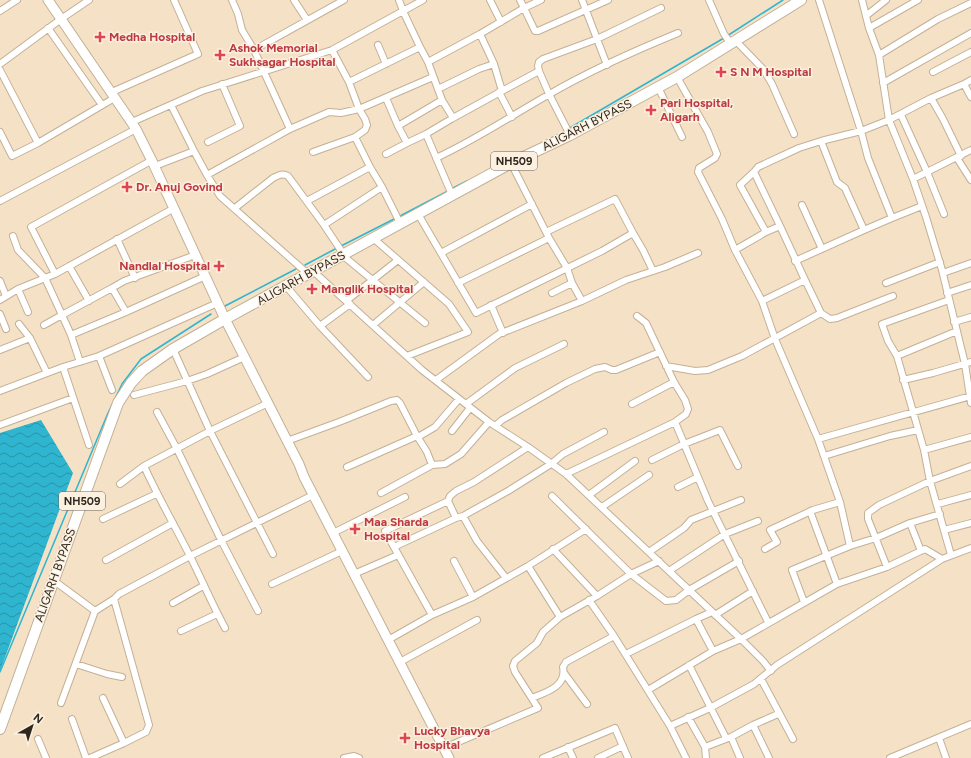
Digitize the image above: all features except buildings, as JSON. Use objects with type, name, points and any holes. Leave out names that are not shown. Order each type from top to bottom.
[{"type":"highway","name":"ALIGARH BYPASS","points":[[0,730],[118,402],[131,383],[142,372],[173,349],[311,272],[341,252],[373,238],[399,220],[418,214],[451,192],[511,163],[568,131],[677,77],[801,0]]},
{"type":"main road","points":[[42,0],[59,20],[133,127],[240,359],[295,466],[304,477]]},
{"type":"main road","points":[[48,0],[59,20]]},
{"type":"main road","points":[[167,199],[169,211],[213,305],[223,320],[299,464],[313,495],[449,758]]},
{"type":"street","points":[[0,11],[16,0]]},
{"type":"street","points":[[0,64],[59,20],[89,0]]},
{"type":"street","points":[[0,132],[12,156],[38,143],[102,105],[112,96],[198,54],[174,0]]},
{"type":"street","points":[[232,0],[238,14],[242,30],[254,50],[290,129]]},
{"type":"street","points":[[294,0],[307,20]]},
{"type":"street","points":[[254,50],[344,0]]},
{"type":"street","points":[[399,0],[428,62],[442,100],[453,118]]},
{"type":"street","points":[[0,201],[171,105],[222,84],[332,50],[423,0]]},
{"type":"street","points":[[490,0],[501,22]]},
{"type":"street","points":[[520,0],[535,31],[608,0]]},
{"type":"street","points":[[428,62],[541,0]]},
{"type":"street","points":[[582,0],[607,65]]},
{"type":"street","points":[[709,0],[724,34],[763,69],[772,84],[794,134]]},
{"type":"street","points":[[819,0],[861,131],[868,158],[892,218]]},
{"type":"street","points":[[818,439],[912,412],[970,399],[968,363],[954,322],[943,273],[926,217],[913,179],[889,120],[879,55],[869,28],[867,15],[862,0]]},
{"type":"street","points":[[867,15],[886,0]]},
{"type":"street","points":[[869,28],[918,0]]},
{"type":"street","points":[[879,55],[938,19],[971,3]]},
{"type":"street","points":[[568,131],[539,71],[539,62],[543,59],[597,39],[661,8]]},
{"type":"street","points":[[48,28],[102,105]]},
{"type":"street","points":[[436,158],[462,146],[549,94],[607,65],[678,33]]},
{"type":"street","points":[[883,83],[971,33]]},
{"type":"street","points":[[480,34],[494,64],[500,92],[512,117]]},
{"type":"street","points":[[378,45],[386,64]]},
{"type":"street","points":[[349,82],[420,47]]},
{"type":"street","points":[[313,152],[355,137],[365,130],[367,125],[365,118],[359,109],[349,82],[332,50]]},
{"type":"street","points":[[933,72],[971,52]]},
{"type":"street","points":[[438,89],[479,69],[494,64]]},
{"type":"street","points":[[0,70],[38,143]]},
{"type":"street","points":[[386,154],[426,134],[539,71]]},
{"type":"street","points":[[207,175],[290,129],[329,112],[341,113],[359,109],[433,77]]},
{"type":"street","points":[[677,77],[708,132],[717,154],[715,158],[698,168],[698,172],[722,219],[735,250],[762,301],[775,339],[818,439],[840,502],[850,546]]},
{"type":"street","points":[[766,232],[740,185],[754,172],[758,166],[800,148],[861,131],[902,115],[932,98],[971,80]]},
{"type":"street","points":[[208,142],[240,126],[222,84]]},
{"type":"street","points":[[964,84],[971,97]]},
{"type":"street","points":[[658,87],[682,137]]},
{"type":"street","points":[[386,98],[407,143]]},
{"type":"street","points":[[932,98],[971,180]]},
{"type":"street","points":[[398,126],[442,100]]},
{"type":"street","points":[[171,105],[194,151],[220,196],[348,302],[422,370],[459,400],[566,474],[741,638],[771,671]]},
{"type":"street","points":[[902,115],[944,214]]},
{"type":"street","points":[[426,134],[451,192]]},
{"type":"street","points":[[355,137],[399,220]]},
{"type":"street","points":[[821,141],[837,182],[845,188],[864,230]]},
{"type":"street","points":[[913,179],[971,150]]},
{"type":"street","points":[[55,274],[31,227],[151,164],[194,151]]},
{"type":"street","points":[[511,163],[548,235],[567,268],[572,283],[582,301]]},
{"type":"street","points":[[307,201],[370,167]]},
{"type":"street","points":[[754,172],[821,313],[830,319],[837,318],[893,296]]},
{"type":"street","points":[[235,208],[273,178],[280,174],[288,176],[324,225],[341,252],[426,323]]},
{"type":"street","points":[[324,225],[382,187]]},
{"type":"street","points":[[458,283],[615,199],[653,271]]},
{"type":"street","points":[[441,253],[532,204]]},
{"type":"street","points":[[802,205],[822,249]]},
{"type":"street","points":[[795,261],[922,206]]},
{"type":"street","points":[[0,300],[18,289],[55,274],[169,211]]},
{"type":"street","points":[[418,214],[476,313],[567,268],[633,233]]},
{"type":"street","points":[[735,250],[766,232],[780,226]]},
{"type":"street","points":[[13,236],[18,250],[45,278],[71,335],[80,362]]},
{"type":"street","points":[[373,238],[449,304],[468,332],[407,356]]},
{"type":"street","points":[[117,239],[135,278]]},
{"type":"street","points":[[436,380],[503,333],[582,301],[626,280],[665,267],[698,253]]},
{"type":"street","points":[[44,325],[124,281],[190,257]]},
{"type":"street","points":[[320,326],[398,260]]},
{"type":"street","points":[[886,282],[940,262]]},
{"type":"street","points":[[943,273],[971,263]]},
{"type":"street","points":[[69,266],[89,301]]},
{"type":"street","points":[[71,335],[201,278]]},
{"type":"street","points":[[762,301],[805,280]]},
{"type":"street","points":[[0,281],[6,296]]},
{"type":"street","points":[[373,325],[424,282]]},
{"type":"street","points":[[552,293],[572,283]]},
{"type":"street","points":[[286,286],[320,326],[368,377]]},
{"type":"street","points":[[947,293],[971,286]]},
{"type":"street","points":[[112,288],[126,312]]},
{"type":"street","points":[[18,289],[28,312]]},
{"type":"street","points":[[949,300],[882,324],[888,341],[896,356],[924,450],[930,481],[938,504],[951,555]]},
{"type":"street","points":[[0,390],[47,372],[99,356],[213,305]]},
{"type":"street","points":[[491,305],[503,333]]},
{"type":"street","points":[[666,366],[695,371],[708,370],[742,356],[821,313]]},
{"type":"street","points":[[0,314],[6,329]]},
{"type":"street","points":[[566,474],[675,422],[686,414],[688,409],[685,400],[674,382],[646,323],[637,316]]},
{"type":"street","points":[[954,322],[971,317]]},
{"type":"street","points":[[19,324],[30,338],[47,372]]},
{"type":"street","points":[[896,356],[957,331]]},
{"type":"street","points":[[0,350],[30,338]]},
{"type":"street","points":[[452,431],[468,406],[515,368],[564,344]]},
{"type":"street","points":[[173,349],[210,431],[273,554]]},
{"type":"street","points":[[495,426],[502,420],[566,383],[595,369],[605,367],[616,370],[660,352]]},
{"type":"street","points":[[99,356],[112,390]]},
{"type":"street","points":[[134,395],[208,374],[240,359]]},
{"type":"street","points":[[903,380],[933,374],[968,363]]},
{"type":"street","points":[[63,367],[89,445]]},
{"type":"street","points":[[632,404],[674,382]]},
{"type":"street","points":[[0,425],[73,398]]},
{"type":"street","points":[[287,441],[397,400],[427,452],[432,465]]},
{"type":"street","points":[[347,467],[417,437],[435,427],[459,400]]},
{"type":"street","points":[[120,484],[144,466],[210,431],[264,405]]},
{"type":"street","points":[[157,412],[258,611]]},
{"type":"street","points":[[381,493],[432,465],[445,464],[461,454],[489,422]]},
{"type":"street","points":[[675,422],[698,477],[768,622]]},
{"type":"street","points":[[652,460],[684,444],[720,430],[738,466]]},
{"type":"street","points":[[824,456],[890,436],[918,430]]},
{"type":"street","points":[[394,547],[463,516],[508,491],[568,452],[604,432]]},
{"type":"street","points":[[924,450],[971,437]]},
{"type":"street","points":[[432,616],[385,532],[448,501],[450,496],[456,490],[474,482],[528,447]]},
{"type":"street","points":[[589,495],[634,461]]},
{"type":"street","points":[[144,466],[156,494],[190,556],[203,586],[225,628]]},
{"type":"street","points":[[887,567],[868,519],[868,513],[880,505],[930,481],[971,466]]},
{"type":"street","points":[[602,507],[649,475]]},
{"type":"street","points":[[678,487],[698,477]]},
{"type":"street","points":[[103,519],[156,494]]},
{"type":"street","points":[[61,703],[96,611],[119,594],[190,556],[313,495]]},
{"type":"street","points":[[938,504],[971,495]]},
{"type":"street","points":[[552,496],[631,574],[666,601],[676,600],[739,561]]},
{"type":"street","points":[[333,533],[405,497]]},
{"type":"street","points":[[649,552],[684,528],[691,520],[741,500]]},
{"type":"street","points":[[448,501],[456,518]]},
{"type":"street","points":[[766,549],[777,542],[770,530],[810,512],[840,502]]},
{"type":"street","points":[[810,512],[837,584]]},
{"type":"street","points":[[804,602],[792,570],[850,546],[876,538],[910,523],[940,514]]},
{"type":"street","points":[[463,516],[477,541],[506,578]]},
{"type":"street","points":[[669,571],[725,534],[758,521]]},
{"type":"street","points":[[106,560],[173,523]]},
{"type":"street","points":[[910,523],[921,551]]},
{"type":"street","points":[[944,530],[971,523]]},
{"type":"street","points":[[388,640],[432,616],[473,597],[528,566],[586,529]]},
{"type":"street","points":[[670,726],[710,708],[761,679],[777,665],[942,559],[971,548]]},
{"type":"street","points":[[554,549],[597,596]]},
{"type":"street","points":[[648,690],[713,651],[741,638],[837,584],[887,567],[925,549],[942,559]]},
{"type":"street","points":[[272,584],[342,551]]},
{"type":"street","points":[[354,574],[398,554]]},
{"type":"street","points":[[454,561],[473,597]]},
{"type":"street","points":[[444,748],[538,708],[515,672],[515,661],[537,643],[543,632],[560,617],[597,596],[631,574],[659,561]]},
{"type":"street","points":[[528,566],[560,617]]},
{"type":"street","points":[[53,580],[96,611]]},
{"type":"street","points":[[173,603],[203,586]]},
{"type":"street","points":[[626,654],[696,619],[714,613],[753,591]]},
{"type":"street","points":[[90,758],[146,732],[149,725],[114,599]]},
{"type":"street","points":[[589,600],[626,654],[670,726],[686,758]]},
{"type":"street","points":[[181,631],[217,614]]},
{"type":"street","points":[[696,619],[713,651]]},
{"type":"street","points":[[400,662],[477,620]]},
{"type":"street","points":[[532,698],[559,684],[563,679],[563,667],[566,662],[614,636]]},
{"type":"street","points":[[76,664],[107,674],[122,676]]},
{"type":"street","points":[[689,665],[710,708],[729,737],[740,758]]},
{"type":"street","points":[[564,673],[587,704]]},
{"type":"street","points":[[761,679],[778,714],[793,739]]},
{"type":"street","points":[[103,698],[124,743]]},
{"type":"street","points":[[705,747],[778,714]]},
{"type":"street","points":[[688,717],[705,747],[706,758]]},
{"type":"street","points":[[72,719],[86,758]]},
{"type":"street","points":[[890,758],[971,724]]},
{"type":"street","points":[[753,725],[769,758]]},
{"type":"street","points":[[543,758],[615,728],[628,758]]},
{"type":"street","points":[[939,738],[946,758]]},
{"type":"street","points":[[38,739],[46,758]]},
{"type":"street","points":[[598,758],[623,746]]},
{"type":"street","points":[[568,748],[573,758]]},
{"type":"street","points":[[344,758],[354,756],[359,758]]},
{"type":"water","points":[[41,420],[73,473],[0,671],[0,433]]},
{"type":"waterway","points":[[727,36],[783,0]]},
{"type":"waterway","points":[[568,129],[724,38]]},
{"type":"waterway","points":[[540,144],[565,131]]},
{"type":"waterway","points":[[451,189],[467,181]]},
{"type":"waterway","points":[[400,216],[448,191]]},
{"type":"waterway","points":[[341,246],[396,218]]},
{"type":"waterway","points":[[305,265],[337,248]]},
{"type":"waterway","points":[[225,306],[296,269]]},
{"type":"waterway","points":[[0,672],[108,413],[122,384],[141,359],[211,314]]},
{"type":"place","name":"Medha Hospital","points":[[100,37]]},
{"type":"place","name":"Ashok Memorial Sukhsagar Hospital","points":[[220,55]]},
{"type":"place","name":"S N M Hospital","points":[[721,72]]},
{"type":"place","name":"Pari Hospital, Aligarh","points":[[651,110]]},
{"type":"place","name":"Dr. Anuj Govind","points":[[127,187]]},
{"type":"place","name":"Nandlal Hospital","points":[[219,266]]},
{"type":"place","name":"Manglik Hospital","points":[[312,289]]},
{"type":"place","name":"Maa Sharda Hospital","points":[[355,529]]},
{"type":"place","name":"Lucky Bhavya Hospital","points":[[405,738]]}]
